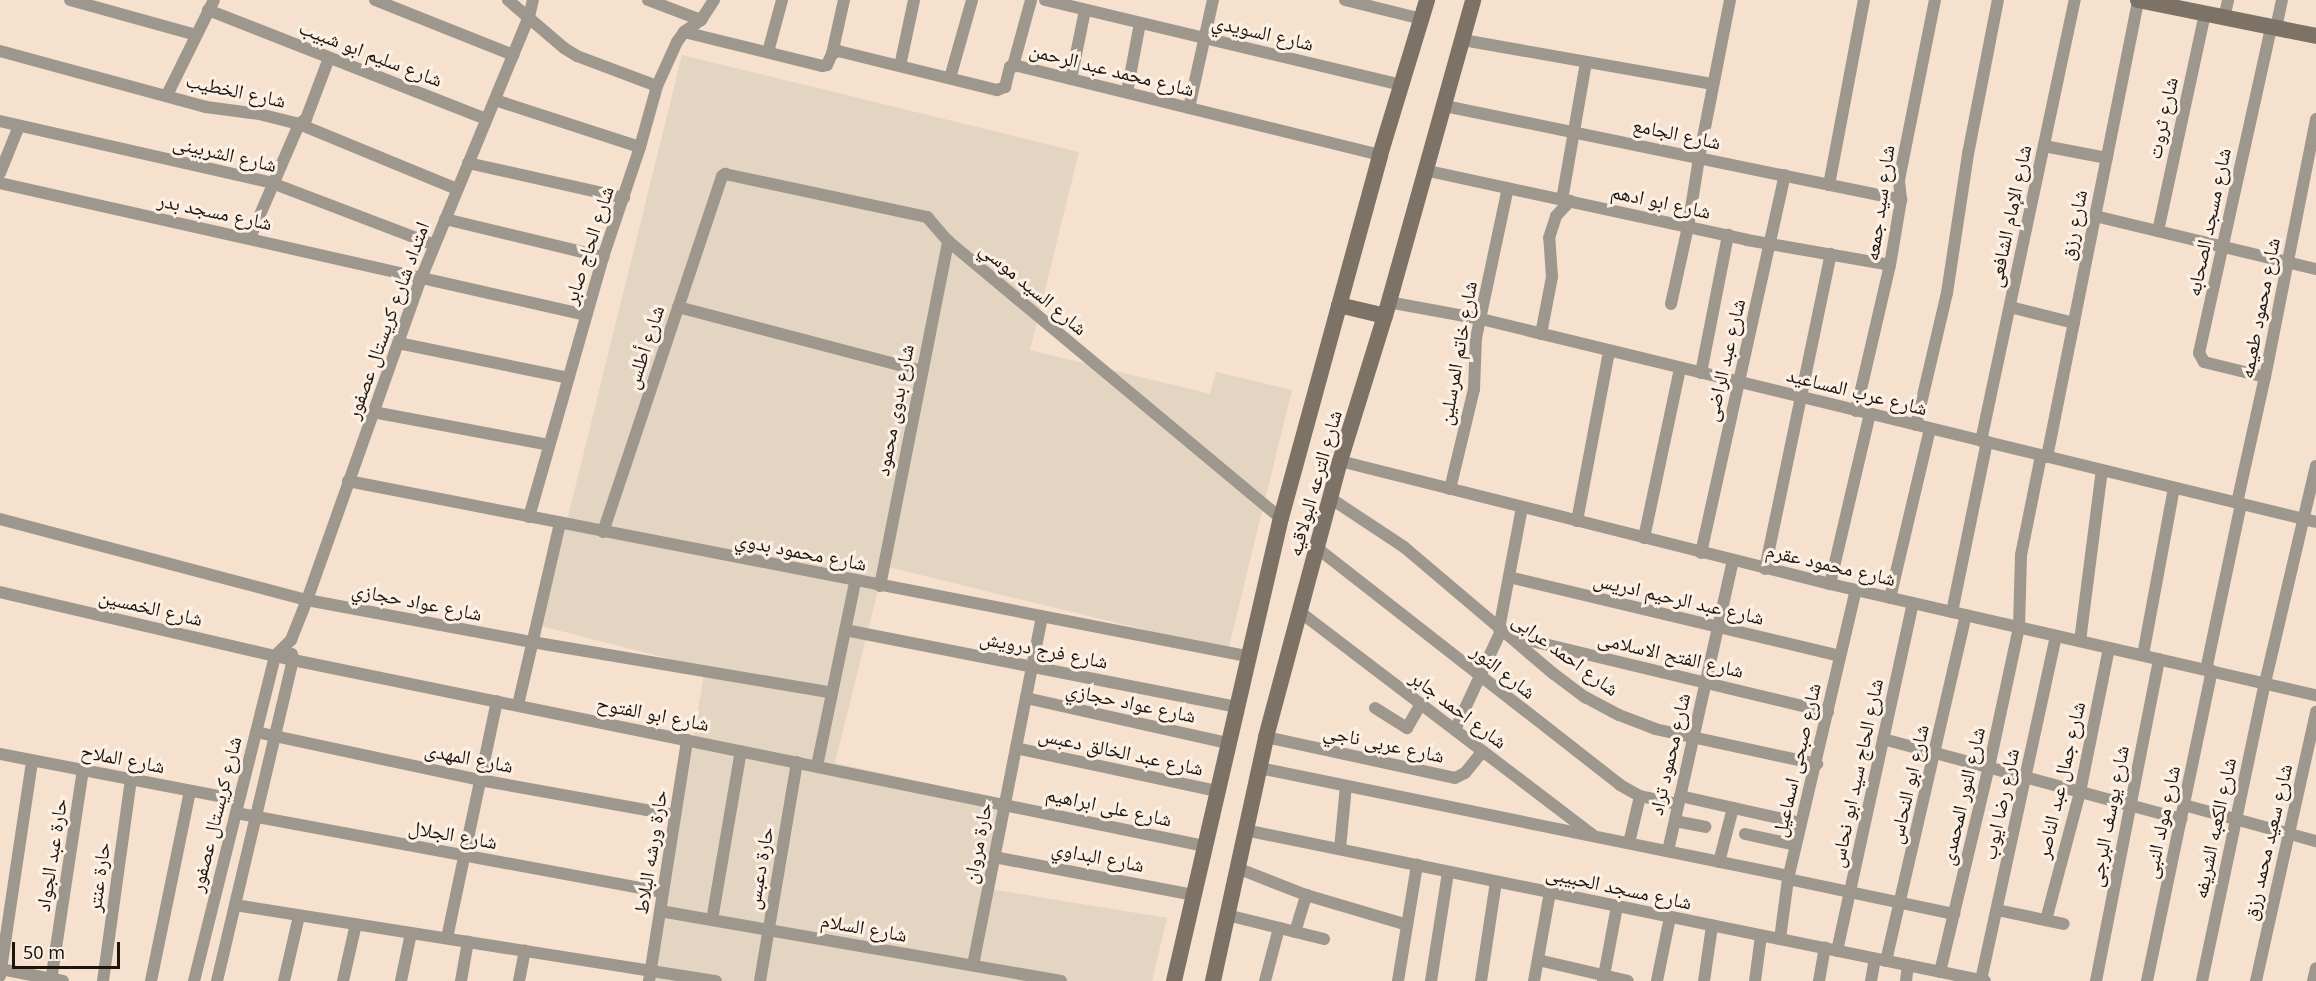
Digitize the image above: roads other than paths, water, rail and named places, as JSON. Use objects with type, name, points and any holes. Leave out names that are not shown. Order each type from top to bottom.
[{"type":"street","points":[[70,0],[196,35]]},
{"type":"street","points":[[375,0],[513,55]]},
{"type":"street","points":[[508,0],[564,48],[577,56],[657,86]]},
{"type":"street","name":"امتداد شارع كريستال عصفور","points":[[275,656],[291,640],[307,600],[422,276],[529,17],[533,0]]},
{"type":"street","points":[[648,0],[663,2],[701,20]]},
{"type":"street","name":"شارع الحاج صابر","points":[[529,517],[603,257],[624,198],[657,86],[670,53],[684,32],[701,20],[714,0]]},
{"type":"street","points":[[768,52],[782,0]]},
{"type":"street","points":[[832,54],[844,0]]},
{"type":"street","points":[[900,66],[914,0]]},
{"type":"street","points":[[950,78],[972,0]]},
{"type":"street","points":[[1013,66],[1031,0]]},
{"type":"street","name":"شارع السويدي","points":[[1045,0],[1402,85]]},
{"type":"street","points":[[1189,108],[1213,0]]},
{"type":"street","points":[[1345,0],[1422,19]]},
{"type":"street","name":"شارع الترعه البولاقيه","points":[[1174,981],[1247,656],[1281,518],[1380,155],[1427,0]]},
{"type":"street","name":"شارع الترعه البولاقيه","points":[[1213,981],[1266,737],[1340,461],[1386,309],[1473,0]]},
{"type":"street","points":[[1671,304],[1688,227],[1730,0]]},
{"type":"street","points":[[1829,185],[1862,0]]},
{"type":"street","name":"شارع سيد جمعه","points":[[1856,411],[1890,265],[1901,200],[1899,180],[1935,0]]},
{"type":"street","points":[[1916,425],[1947,293],[1968,154],[1998,0]]},
{"type":"street","name":"شارع الإمام الشافعى","points":[[1953,612],[2010,307],[2075,0]]},
{"type":"street","points":[[2138,0],[2182,4],[2205,14],[2316,36]]},
{"type":"street","name":"شارع رزق","points":[[2044,456],[2138,0]]},
{"type":"street","points":[[2224,18],[2228,0]]},
{"type":"street","name":"شارع مسجد الصحابه","points":[[2265,377],[2204,362],[2200,356],[2223,247],[2282,0]]},
{"type":"street","points":[[167,95],[211,5]]},
{"type":"street","name":"شارع سليم ابو شبيب","points":[[211,5],[329,58],[486,119]]},
{"type":"street","points":[[1071,79],[1085,10]]},
{"type":"street","name":"شارع ثروت","points":[[2158,231],[2205,14]]},
{"type":"street","points":[[1126,92],[1140,23]]},
{"type":"street","name":"شارع محمد عبد الرحمن","points":[[684,32],[822,66],[827,65],[832,54],[838,51],[1002,90],[1006,84],[1008,70],[1013,66],[1380,155]]},
{"type":"street","points":[[1463,40],[1713,84]]},
{"type":"street","name":"شارع الخطيب","points":[[0,51],[206,107],[259,114],[299,124],[457,189]]},
{"type":"street","points":[[250,238],[299,124],[306,119],[329,58]]},
{"type":"street","points":[[1541,334],[1552,277],[1549,238],[1556,216],[1566,200],[1572,131],[1586,63]]},
{"type":"street","points":[[495,99],[640,147]]},
{"type":"street","name":"شارع الجامع","points":[[1444,106],[1901,200]]},
{"type":"street","name":"شارع محمود طعيمه","points":[[2209,670],[2239,504],[2316,119]]},
{"type":"street","name":"شارع الشربينى","points":[[0,121],[272,183],[434,245]]},
{"type":"street","points":[[0,173],[19,126]]},
{"type":"street","points":[[2044,146],[2107,158]]},
{"type":"street","points":[[468,163],[624,198]]},
{"type":"street","name":"شارع ابو ادهم","points":[[1424,170],[1688,227],[1890,265]]},
{"type":"street","name":"شارع السيد موسي","points":[[723,175],[927,217],[948,241],[1281,518]]},
{"type":"street","name":"شارع أطلس","points":[[603,531],[723,175]]},
{"type":"street","name":"شارع عبد الراضى","points":[[1701,553],[1785,176]]},
{"type":"street","name":"شارع مسجد بدر","points":[[0,183],[422,276],[586,315]]},
{"type":"street","name":"شارع خاتم المرسلين","points":[[1450,489],[1474,389],[1474,347],[1508,188]]},
{"type":"street","points":[[2095,216],[2316,269]]},
{"type":"street","points":[[445,219],[603,257]]},
{"type":"street","points":[[1701,373],[1728,235]]},
{"type":"street","name":"شارع بدوى محمود","points":[[880,586],[948,241]]},
{"type":"street","points":[[1765,568],[1831,254]]},
{"type":"street","points":[[1339,305],[1386,309]]},
{"type":"street","points":[[678,307],[922,371]]},
{"type":"street","points":[[2010,307],[2073,323]]},
{"type":"street","name":"شارع عرب المساعيد","points":[[1386,309],[1481,320],[2311,521]]},
{"type":"street","points":[[398,343],[568,378]]},
{"type":"street","points":[[1577,521],[1609,351]]},
{"type":"street","points":[[1644,538],[1680,368]]},
{"type":"street","points":[[373,412],[549,445]]},
{"type":"street","points":[[1830,584],[1870,414]]},
{"type":"street","points":[[1890,598],[1930,429]]},
{"type":"street","name":"شارع النور المحمدى","points":[[1940,972],[1989,767],[2019,627],[2021,555],[2044,456]]},
{"type":"street","name":"شارع محمود عقرم","points":[[1340,461],[1733,561],[2316,695]]},
{"type":"street","name":"شارع الكعبه الشريفه","points":[[2202,981],[2265,683],[2311,521],[2316,466]]},
{"type":"street","points":[[2080,641],[2102,470]]},
{"type":"street","name":"شارع محمود بدوي","points":[[348,481],[855,582],[1247,656]]},
{"type":"street","points":[[2143,656],[2174,488]]},
{"type":"street","name":"شارع احمد عرابى","points":[[1330,498],[1404,547],[1453,586],[1502,632],[1578,691],[1602,706],[1655,729],[1816,764]]},
{"type":"street","points":[[1455,730],[1482,678],[1502,632],[1522,507]]},
{"type":"street","name":"شارع عواد حجازي","points":[[0,519],[307,600],[532,642],[832,693]]},
{"type":"street","points":[[518,705],[560,523]]},
{"type":"street","name":"شارع النور","points":[[1317,548],[1620,785],[1640,796],[1733,808],[1801,823]]},
{"type":"street","name":"شارع محمود تراد","points":[[1668,851],[1733,561]]},
{"type":"street","name":"شارع عبد الرحيم ادريس","points":[[1509,577],[1840,656]]},
{"type":"street","points":[[817,766],[855,582]]},
{"type":"street","name":"شارع صبحى اسماعيل","points":[[1780,939],[1796,845],[1856,590]]},
{"type":"street","name":"شارع الخمسين","points":[[0,592],[293,660]]},
{"type":"street","name":"شارع الحاج سيد ابو نحاس","points":[[1819,981],[1850,892],[1913,603]]},
{"type":"street","name":"شارع احمد جابر","points":[[1300,612],[1595,837]]},
{"type":"street","name":"شارع ابو النحاس","points":[[1871,981],[1881,960],[1900,902],[1966,615]]},
{"type":"street","name":"حارة مروان","points":[[973,965],[1042,618]]},
{"type":"street","name":"شارع فرج درويش","points":[[845,630],[1236,707]]},
{"type":"street","name":"شارع الفتح الاسلامى","points":[[1502,632],[1828,712]]},
{"type":"street","name":"شارع رضا ايوب","points":[[1983,981],[1996,910],[2056,636]]},
{"type":"street","name":"امتداد شارع كريستال عصفور","points":[[291,640],[293,660]]},
{"type":"street","name":"شارع جمال عبد الناصر","points":[[2046,920],[2080,792],[2109,648]]},
{"type":"street","name":"شارع كريستال عصفور","points":[[194,981],[275,656]]},
{"type":"street","name":"شارع يوسف البرجى","points":[[2096,981],[2159,659]]},
{"type":"street","name":"شارع كريستال عصفور","points":[[217,981],[293,660]]},
{"type":"street","name":"شارع ابو الفتوح","points":[[293,660],[1005,804]]},
{"type":"street","name":"شارع مولد النبى","points":[[2147,981],[2184,805],[2209,670]]},
{"type":"street","name":"شارع عواد حجازي","points":[[1026,698],[1228,743]]},
{"type":"street","points":[[447,938],[497,701]]},
{"type":"street","points":[[1375,708],[1407,728],[1421,704]]},
{"type":"street","name":"شارع سعيد محمد رزق","points":[[2256,981],[2316,712]]},
{"type":"street","name":"شارع المهدى","points":[[256,732],[480,780],[675,815]]},
{"type":"street","name":"شارع عربى ناجي","points":[[1266,737],[1455,778],[1465,773],[1482,751]]},
{"type":"street","points":[[1883,739],[2181,819]]},
{"type":"street","name":"حارة ورشه البلاط","points":[[650,976],[687,740]]},
{"type":"street","name":"شارع عبد الخالق دعبس","points":[[1016,748],[1217,791]]},
{"type":"street","points":[[712,920],[741,750]]},
{"type":"street","name":"شارع الملاح","points":[[0,754],[239,800]]},
{"type":"street","points":[[32,761],[0,972],[55,980]]},
{"type":"street","name":"حارة دعبس","points":[[760,981],[798,762]]},
{"type":"street","name":"شارع احمد جابر","points":[[1259,768],[1668,851],[1954,914]]},
{"type":"street","name":"حارة عبد الجواد","points":[[55,980],[83,770]]},
{"type":"street","name":"حارة عنتر","points":[[103,981],[131,779]]},
{"type":"street","points":[[1340,849],[1346,786]]},
{"type":"street","points":[[151,981],[190,791]]},
{"type":"street","points":[[1629,843],[1640,796]]},
{"type":"street","name":"شارع على ابراهيم","points":[[1005,804],[1205,846]]},
{"type":"street","points":[[2184,805],[2316,841]]},
{"type":"street","points":[[1719,862],[1733,808]]},
{"type":"street","name":"شارع الجلال","points":[[236,813],[663,892]]},
{"type":"street","points":[[1675,821],[1705,827]]},
{"type":"street","name":"شارع مسجد الحبيبى","points":[[1245,830],[1908,965],[1959,978],[1983,981]]},
{"type":"street","points":[[1745,834],[1796,845]]},
{"type":"street","name":"شارع البداوي","points":[[994,857],[1194,894]]},
{"type":"street","points":[[1398,981],[1416,865]]},
{"type":"street","points":[[1237,868],[1306,896],[1407,925]]},
{"type":"street","points":[[1431,981],[1448,872]]},
{"type":"street","points":[[1481,981],[1496,882]]},
{"type":"street","points":[[1534,981],[1550,892]]},
{"type":"street","points":[[1295,932],[1306,896]]},
{"type":"street","points":[[235,905],[525,951],[650,976],[716,981]]},
{"type":"street","points":[[1604,978],[1617,906]]},
{"type":"street","points":[[1996,910],[2064,924]]},
{"type":"street","name":"شارع السلام","points":[[660,911],[1061,981]]},
{"type":"street","points":[[1227,915],[1324,939]]},
{"type":"street","points":[[284,981],[300,916]]},
{"type":"street","points":[[1657,981],[1670,917]]},
{"type":"street","points":[[342,981],[356,924]]},
{"type":"street","points":[[1704,981],[1712,926]]},
{"type":"street","points":[[1265,981],[1279,928]]},
{"type":"street","points":[[401,981],[411,933]]},
{"type":"street","points":[[1755,981],[1761,936]]},
{"type":"street","points":[[461,981],[468,942]]},
{"type":"street","points":[[519,981],[525,951]]},
{"type":"street","points":[[1538,960],[1604,978],[1628,981]]},
{"type":"street","points":[[1906,981],[1908,965]]},
{"type":"street","points":[[2313,981],[2316,968]]}]
